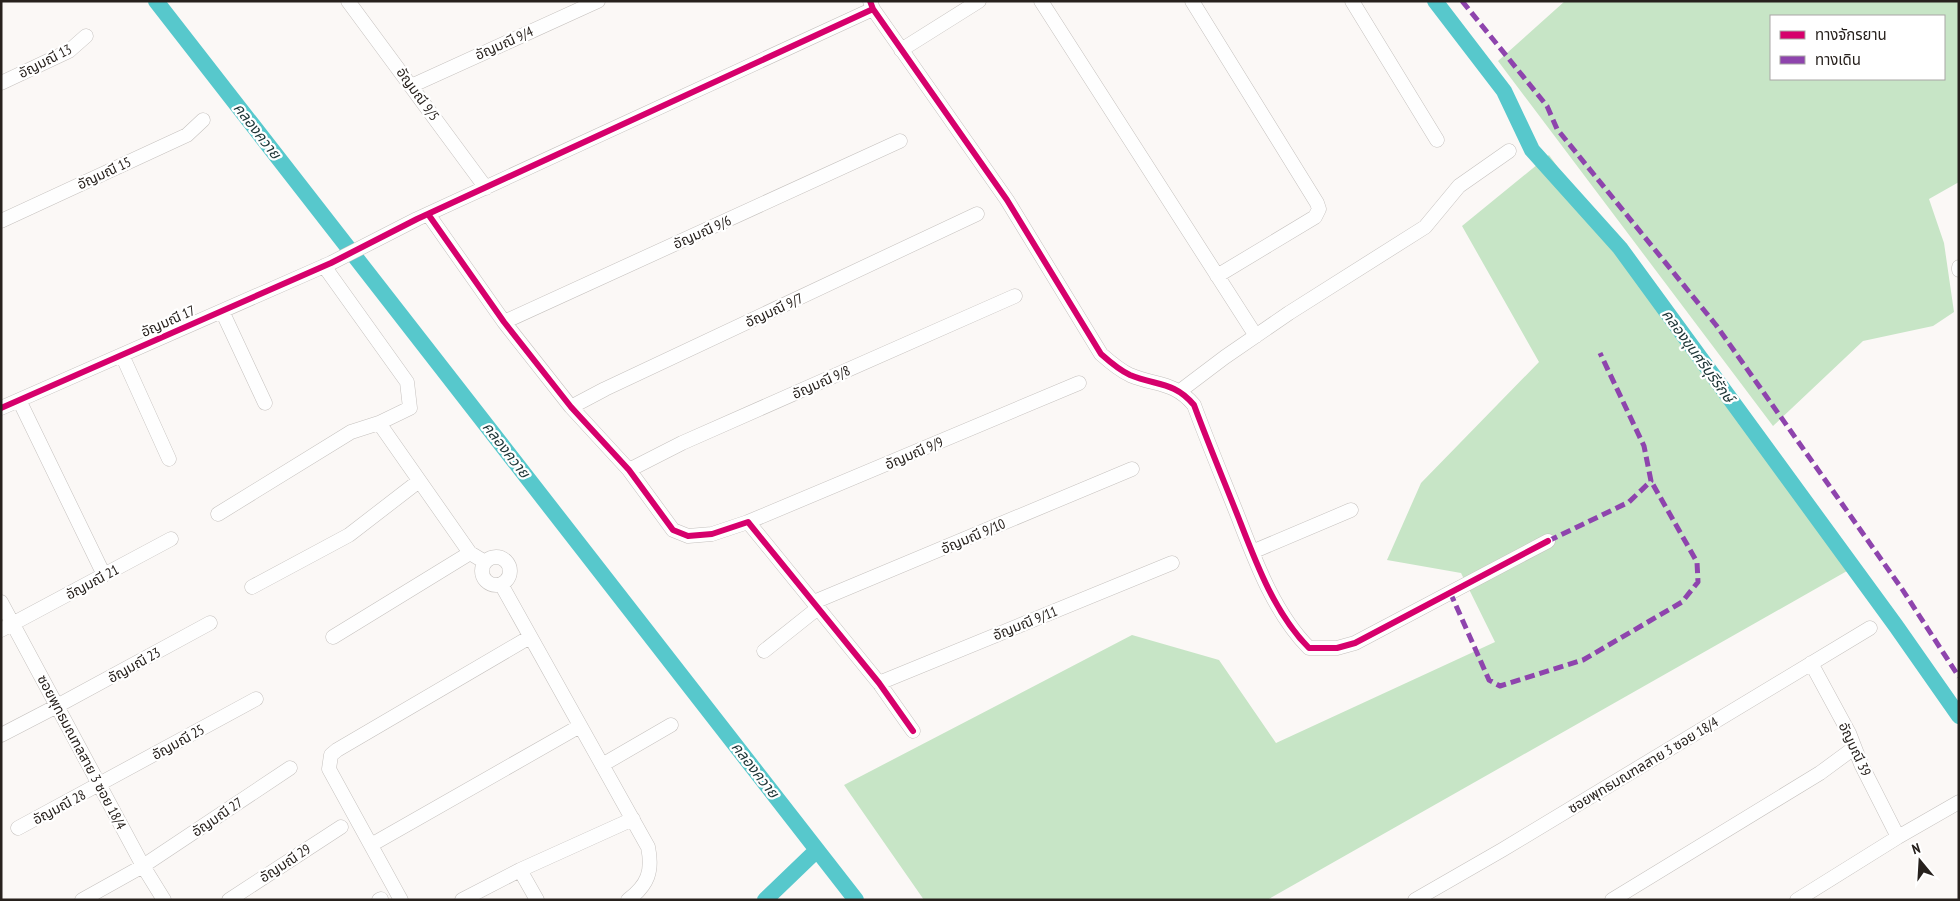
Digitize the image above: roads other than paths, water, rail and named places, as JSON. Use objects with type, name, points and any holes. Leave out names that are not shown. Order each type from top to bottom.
[{"type":"street","name":"อัญมณี 9/5","points":[[348,1],[486,188]]},
{"type":"street","name":"อัญมณี 9/4","points":[[411,86],[598,1]]},
{"type":"street","points":[[901,50],[979,1]]},
{"type":"street","points":[[1041,1],[1256,336]]},
{"type":"street","points":[[1192,1],[1318,203],[1319,209],[1314,217],[1217,276]]},
{"type":"street","points":[[1352,1],[1437,140]]},
{"type":"street","points":[[872,5],[901,50],[1007,200],[1101,354],[1116,367],[1132,375],[1180,391],[1194,405],[1252,552],[1277,603],[1295,634],[1309,648],[1337,648],[1355,643],[1548,541]]},
{"type":"street","name":"อัญมณี 17","points":[[1,408],[324,266],[422,216],[486,188],[872,5]]},
{"type":"street","name":"อัญมณี 13","points":[[1,83],[69,51],[86,36]]},
{"type":"street","name":"อัญมณี 15","points":[[1,221],[187,135],[203,120]]},
{"type":"street","name":"อัญมณี 9/6","points":[[504,322],[900,141]]},
{"type":"street","points":[[1180,391],[1256,336],[1425,227],[1459,186],[1509,151]]},
{"type":"street","name":"อัญมณี 9/7","points":[[572,407],[614,385],[977,214]]},
{"type":"street","name":"อัญมณี 9/9","points":[[422,216],[572,407],[629,470],[673,530],[688,536],[712,534],[748,522],[1079,384]]},
{"type":"street","points":[[218,514],[351,432],[379,423],[410,408],[406,382],[324,266]]},
{"type":"street","name":"อัญมณี 9/8","points":[[629,470],[682,443],[1015,296]]},
{"type":"street","points":[[222,311],[264,403]]},
{"type":"street","points":[[122,355],[169,459]]},
{"type":"street","points":[[19,400],[104,575]]},
{"type":"street","points":[[379,423],[470,552],[485,562]]},
{"type":"street","name":"อัญมณี 9/10","points":[[764,651],[816,605],[1132,469]]},
{"type":"street","points":[[252,586],[349,535],[419,481]]},
{"type":"street","points":[[1252,552],[1352,510]]},
{"type":"street","points":[[748,522],[879,683],[913,731]]},
{"type":"street","name":"อัญมณี 21","points":[[7,627],[171,539]]},
{"type":"street","points":[[333,638],[470,552]]},
{"type":"street","points":[[493,557],[498,557],[506,562],[510,570],[508,578],[501,584],[493,584],[485,580],[482,571],[485,562],[493,557]]},
{"type":"street","name":"อัญมณี 9/11","points":[[879,683],[1172,563]]},
{"type":"street","points":[[501,584],[648,847],[651,862],[648,876],[638,892],[628,900]]},
{"type":"street","name":"ซอยพุทธมณฑลสาย 3 ซอย 18/4","points":[[1,602],[7,627],[58,706],[143,866],[164,900]]},
{"type":"street","name":"อัญมณี 23","points":[[1,735],[210,623]]},
{"type":"street","name":"ซอยพุทธมณฑลสาย 3 ซอย 18/4","points":[[1415,900],[1502,850],[1870,628]]},
{"type":"street","points":[[401,900],[329,769],[330,755],[530,637]]},
{"type":"street","name":"อัญมณี 39","points":[[1811,663],[1849,733],[1854,748],[1898,837]]},
{"type":"street","name":"อัญมณี 25","points":[[100,785],[256,699]]},
{"type":"street","points":[[602,765],[671,725]]},
{"type":"street","points":[[371,845],[580,726]]},
{"type":"street","points":[[1612,900],[1820,773],[1854,748]]},
{"type":"street","name":"อัญมณี 27","points":[[82,900],[143,866],[290,768]]},
{"type":"street","name":"อัญมณี 28","points":[[18,828],[100,785]]},
{"type":"street","points":[[1797,900],[1898,837],[1959,802]]},
{"type":"street","points":[[462,900],[520,870],[633,819]]},
{"type":"street","name":"อัญมณี 29","points":[[229,900],[342,827]]},
{"type":"street","points":[[520,870],[537,900]]},
{"type":"waterway","name":"คลองควาย","points":[[156,1],[856,900]]},
{"type":"waterway","name":"คลองขุนศรีบุรีรักษ์","points":[[1435,1],[1504,91],[1532,150],[1620,248],[1896,626],[1959,716]]},
{"type":"waterway","points":[[765,900],[817,850]]}]
